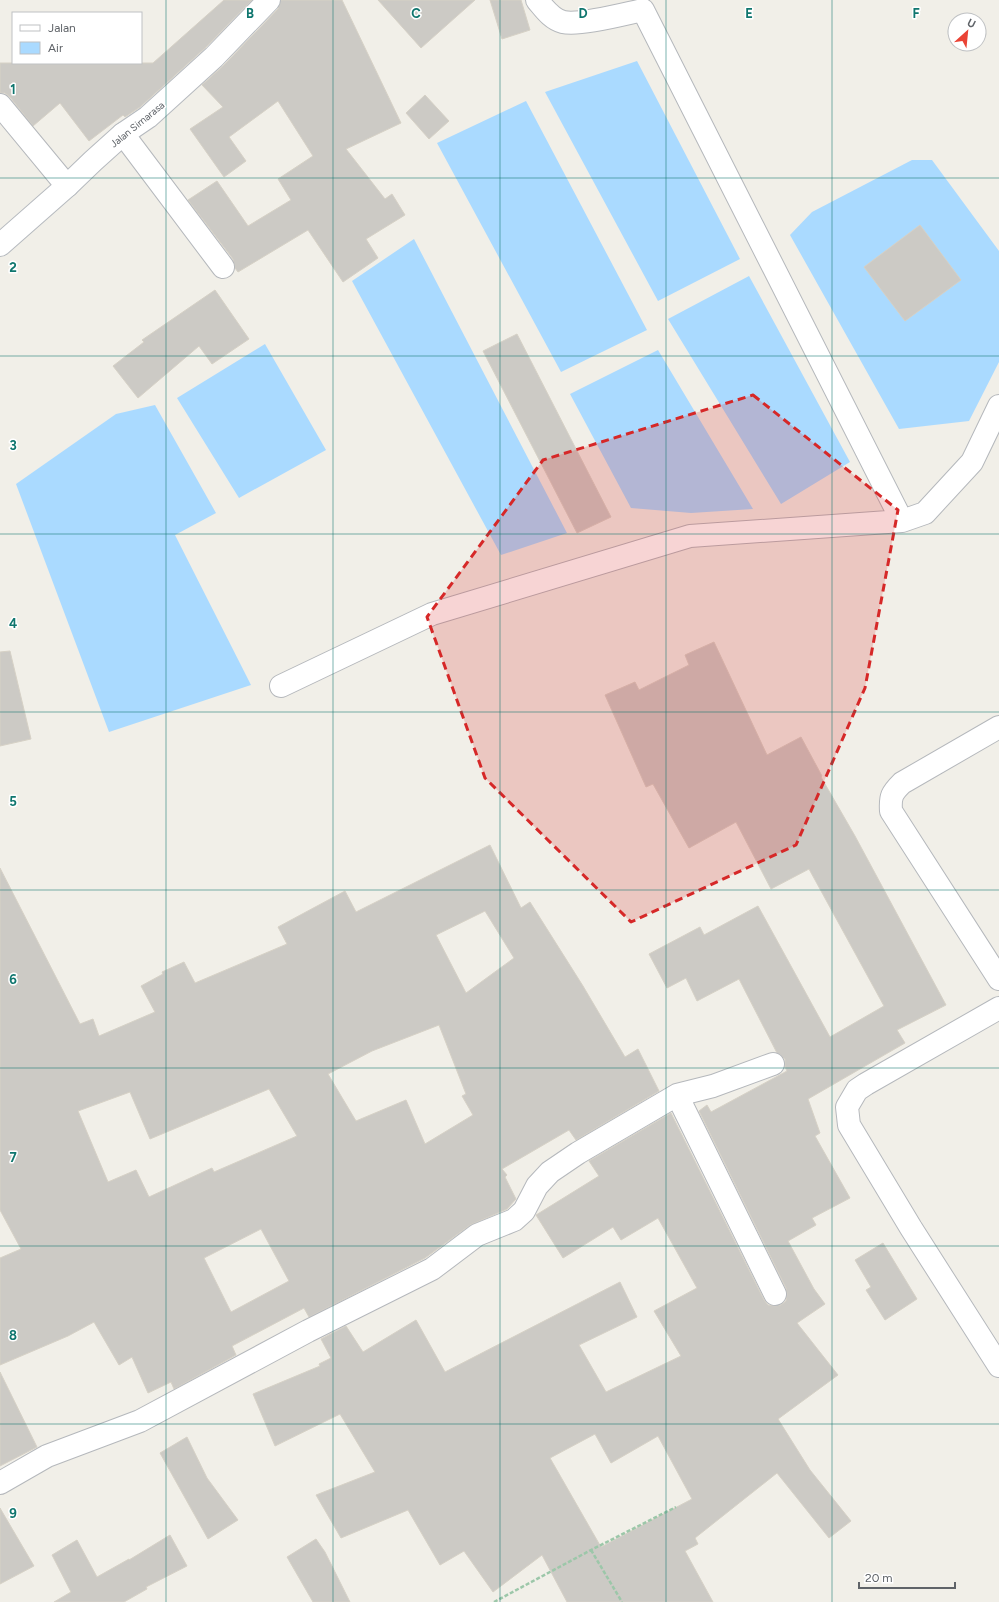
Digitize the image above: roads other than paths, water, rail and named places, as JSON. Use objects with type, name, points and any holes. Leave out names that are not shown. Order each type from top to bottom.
[{"type":"street","name":"Jalan Sirnarasa","points":[[0,244],[67,186],[93,160],[123,134],[148,117],[214,57],[269,0]]},
{"type":"street","points":[[537,0],[550,15],[562,22],[576,23],[643,10],[902,521]]},
{"type":"street","points":[[0,105],[67,186]]},
{"type":"street","points":[[123,134],[223,268]]},
{"type":"street","points":[[281,686],[432,614],[690,536],[902,521],[926,513],[972,462],[999,406]]},
{"type":"street","points":[[999,728],[902,783],[893,792],[890,801],[892,811],[999,979]]},
{"type":"street","points":[[999,1008],[866,1084],[857,1090],[847,1107],[849,1125],[911,1228],[999,1366]]},
{"type":"street","points":[[0,1483],[47,1456],[140,1421],[308,1331],[432,1270],[477,1235],[514,1220],[524,1211],[537,1186],[550,1172],[578,1153],[677,1095],[713,1086],[773,1064]]},
{"type":"street","points":[[677,1095],[775,1294]]},
{"type":"water","points":[[637,61],[740,259],[658,301],[545,92]]},
{"type":"water","points":[[526,101],[647,330],[561,372],[437,143]]},
{"type":"water","points":[[912,160],[932,160],[999,251],[999,362],[969,421],[899,429],[790,235],[812,212]]},
{"type":"water","points":[[414,239],[567,533],[501,555],[352,281]]},
{"type":"water","points":[[749,276],[850,462],[781,504],[668,319]]},
{"type":"water","points":[[265,344],[326,450],[239,498],[177,398]]},
{"type":"water","points":[[658,350],[753,509],[691,513],[631,508],[570,394]]},
{"type":"water","points":[[155,405],[216,513],[175,535],[251,685],[109,732],[16,484],[116,414]]}]
